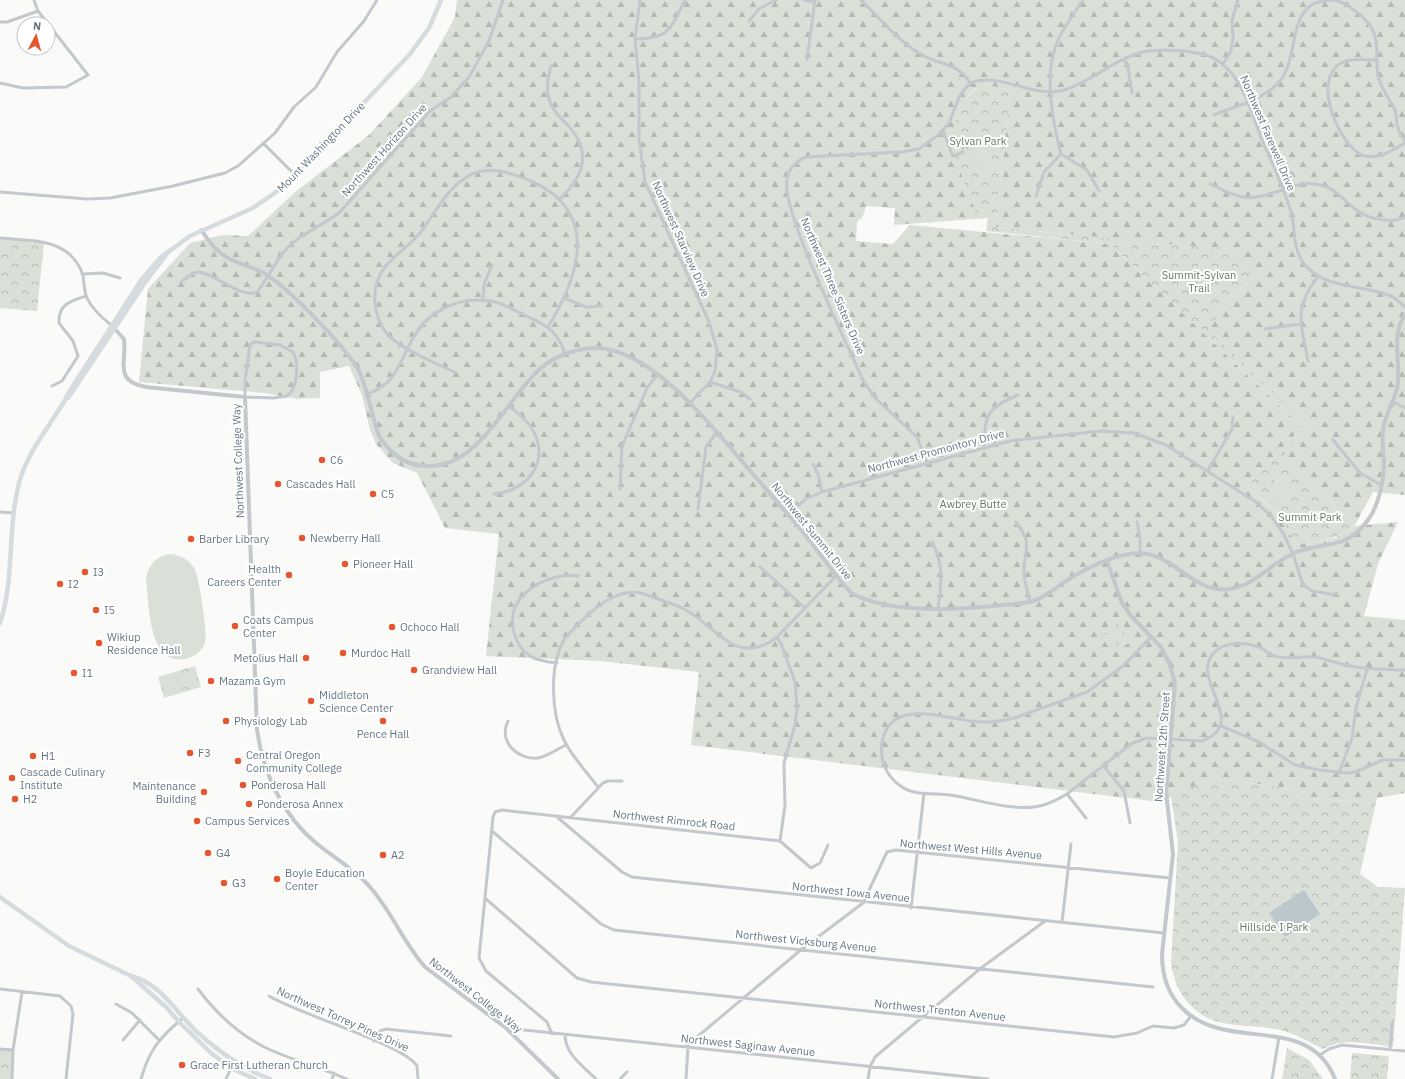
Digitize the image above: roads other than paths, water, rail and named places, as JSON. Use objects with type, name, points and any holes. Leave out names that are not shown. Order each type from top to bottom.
[{"type":"main road","name":"Mount Washington Drive","points":[[0,623],[5,604],[14,513],[19,482],[27,461],[113,327],[166,255],[176,246],[201,230],[253,208],[273,196],[296,176],[418,45],[432,22],[441,0]]},
{"type":"main road","points":[[0,897],[69,946],[131,976],[140,978],[168,1000],[197,1033],[254,1073],[270,1079]]},
{"type":"main road","points":[[131,976],[166,1007],[210,1053],[231,1068],[255,1079]]},
{"type":"street","points":[[0,84],[23,88],[66,87],[88,75],[38,11],[34,0]]},
{"type":"street","points":[[0,192],[93,199],[134,194],[225,173],[238,166],[275,132],[294,107],[316,87],[337,52],[364,21],[377,0]]},
{"type":"street","name":"Northwest Horizon Drive","points":[[182,281],[196,272],[204,272],[223,284],[255,294],[294,241],[328,221],[340,212],[430,111],[451,97],[469,77],[489,41],[503,0]]},
{"type":"street","name":"Northwest Starview Drive","points":[[640,0],[635,39],[639,81],[639,139],[645,182],[709,322],[715,339],[717,358],[715,371],[710,382],[691,402]]},
{"type":"street","points":[[635,39],[652,38],[665,34],[685,0]]},
{"type":"street","points":[[750,21],[759,9],[776,0]]},
{"type":"street","points":[[804,0],[814,1],[807,60]]},
{"type":"street","points":[[1083,0],[1056,45],[1052,63],[1051,92],[1055,132],[1061,154],[1087,170],[1099,191]]},
{"type":"street","points":[[1223,64],[1231,51],[1233,38],[1232,20],[1238,0]]},
{"type":"street","points":[[1214,115],[1270,92],[1282,79],[1290,60],[1297,22],[1303,12],[1316,3],[1327,0],[1345,4],[1370,27],[1374,34],[1378,76],[1394,110],[1399,131],[1405,142],[1378,156],[1365,156],[1355,151],[1334,118],[1327,97],[1328,79],[1338,65],[1352,60],[1376,60]]},
{"type":"street","points":[[864,1],[912,48],[923,55],[965,73],[970,83]]},
{"type":"street","points":[[0,22],[7,22],[38,11]]},
{"type":"street","name":"Northwest Farewell Drive","points":[[970,83],[977,80],[989,79],[1039,92],[1051,92],[1073,87],[1124,59],[1143,52],[1173,50],[1211,57],[1223,64],[1233,74],[1246,102],[1292,214],[1293,237],[1298,253],[1305,266],[1318,276],[1357,289],[1381,293],[1392,297],[1405,307]]},
{"type":"street","points":[[1124,59],[1128,68],[1132,93]]},
{"type":"street","points":[[551,66],[548,83],[549,100],[558,117],[577,137],[582,155],[579,178],[559,200]]},
{"type":"street","name":"Northwest Three Sisters Drive","points":[[927,462],[917,436],[881,405],[868,388],[806,251],[793,216],[786,185],[790,171],[794,164],[806,157],[914,150],[923,146],[943,131],[954,114],[960,95],[970,83]]},
{"type":"street","points":[[943,131],[953,156],[963,152]]},
{"type":"street","points":[[263,142],[296,176]]},
{"type":"street","points":[[1036,196],[1044,172],[1061,154]]},
{"type":"street","points":[[454,372],[407,349],[394,340],[386,332],[376,312],[374,298],[377,283],[385,266],[419,236],[460,181],[482,171],[496,171],[523,178],[546,188],[559,200],[573,221],[578,239],[576,270],[564,298],[548,327]]},
{"type":"street","points":[[1210,184],[1233,196],[1246,199],[1267,196],[1298,184],[1315,184],[1331,189],[1343,196],[1363,214],[1383,219],[1396,220],[1404,218]]},
{"type":"street","name":"Northwest Summit Drive","points":[[201,230],[219,252],[229,259],[255,269],[268,276],[297,300],[347,353],[359,372],[376,428],[386,446],[402,460],[420,466],[447,464],[470,450],[496,423],[529,379],[542,367],[565,354],[584,349],[610,350],[632,358],[657,375],[691,402],[812,544],[836,576],[853,594],[863,599],[892,605],[938,609],[983,608],[1030,602],[1046,595],[1085,570],[1130,554],[1152,555],[1167,560],[1204,585],[1225,589],[1239,587],[1250,583],[1281,560],[1293,554],[1338,544],[1350,538],[1369,519],[1381,485],[1384,468],[1383,429],[1393,402],[1398,378],[1396,339],[1400,324],[1405,314]]},
{"type":"street","points":[[0,238],[43,243],[58,247],[76,261],[82,274],[86,296],[94,309],[124,339],[124,373],[133,384],[245,397]]},
{"type":"street","points":[[483,300],[484,284],[492,265]]},
{"type":"street","points":[[82,274],[103,273],[120,278]]},
{"type":"street","points":[[1308,361],[1301,324],[1301,305],[1307,291],[1318,276]]},
{"type":"street","points":[[52,386],[62,381],[78,356],[73,341],[59,323],[60,312],[65,304],[86,296]]},
{"type":"street","points":[[564,298],[586,307],[602,306]]},
{"type":"street","points":[[367,395],[388,381],[417,332],[435,314],[462,302],[483,300],[504,305],[548,327],[559,339],[565,354]]},
{"type":"street","points":[[1265,329],[1301,324]]},
{"type":"street","name":"Northwest College Way","points":[[245,397],[273,398],[287,396],[294,387],[297,365],[296,358],[289,348],[280,345],[254,342],[250,345],[245,381],[245,397],[257,730],[261,751],[269,778],[284,804],[302,829],[318,844],[354,871],[374,891],[390,914],[414,955],[425,967],[506,1028],[558,1079]]},
{"type":"street","points":[[620,489],[622,446],[647,388],[657,375]]},
{"type":"street","points":[[710,382],[741,392],[750,399]]},
{"type":"street","points":[[984,446],[984,428],[988,414],[1000,402],[1018,395]]},
{"type":"street","points":[[1393,402],[1405,408]]},
{"type":"street","points":[[494,494],[504,493],[516,489],[528,480],[535,470],[539,454],[537,441],[532,428],[509,406]]},
{"type":"street","points":[[1208,470],[1232,429],[1233,417]]},
{"type":"street","name":"Northwest Promontory Drive","points":[[787,515],[806,499],[822,492],[984,446],[1035,437],[1101,431],[1134,433],[1166,445],[1243,492],[1271,516],[1283,533],[1293,554],[1303,585],[1312,591],[1336,595]]},
{"type":"street","points":[[698,509],[706,447],[717,432]]},
{"type":"street","points":[[1333,440],[1360,473],[1381,485]]},
{"type":"street","points":[[813,464],[818,474],[822,492]]},
{"type":"street","points":[[0,512],[14,513]]},
{"type":"street","points":[[1016,522],[1028,543],[1024,570],[1030,602]]},
{"type":"street","points":[[1137,522],[1140,537],[1140,554]]},
{"type":"street","points":[[932,542],[940,559],[942,572],[938,609]]},
{"type":"street","name":"Northwest 12th Street","points":[[1107,561],[1122,603],[1131,616],[1151,636],[1166,656],[1173,675],[1175,693],[1166,792],[1173,844],[1162,962],[1167,985],[1178,1004],[1190,1017]]},
{"type":"street","points":[[760,568],[805,608]]},
{"type":"street","points":[[557,663],[542,661],[531,657],[522,650],[515,637],[512,624],[514,610],[520,599],[538,585],[552,578],[567,575],[578,576]]},
{"type":"street","points":[[598,787],[566,745],[558,726],[554,710],[557,663],[564,641],[574,629],[601,604],[627,592],[641,593],[682,608],[705,622],[736,647],[745,649],[760,648],[778,638],[836,576]]},
{"type":"street","points":[[1151,636],[1122,668],[1087,692],[1002,722],[985,722],[917,713],[898,718],[891,723],[883,736],[881,751],[885,767],[891,778],[904,789],[924,793],[949,795],[1005,806],[1026,808],[1045,805],[1067,794],[1103,765],[1138,740],[1146,738],[1202,741],[1210,738],[1221,726],[1221,709],[1210,682],[1208,664],[1212,655],[1225,646],[1236,644],[1257,646],[1276,657],[1315,657],[1367,669],[1405,670]]},
{"type":"street","points":[[778,638],[785,652],[795,682],[797,707],[784,763],[785,805],[780,841],[811,868],[820,864],[828,845]]},
{"type":"street","points":[[1339,773],[1352,738],[1356,708],[1367,669]]},
{"type":"street","points":[[508,721],[505,730],[506,741],[513,750],[525,757],[542,757],[566,745]]},
{"type":"street","points":[[1221,726],[1259,742],[1295,765],[1339,773],[1355,772],[1383,760],[1405,760]]},
{"type":"street","points":[[1103,765],[1124,791],[1130,823]]},
{"type":"street","points":[[570,818],[598,787],[608,781],[622,781]]},
{"type":"street","points":[[911,908],[924,793]]},
{"type":"street","points":[[1067,794],[1086,818]]},
{"type":"street","name":"Northwest Rimrock Road","points":[[492,831],[495,812],[502,810],[780,841]]},
{"type":"street","name":"Northwest Iowa Avenue","points":[[557,817],[622,872],[632,878],[1164,933]]},
{"type":"street","points":[[492,831],[479,958],[483,967],[547,1022],[552,1034]]},
{"type":"street","name":"Northwest Vicksburg Avenue","points":[[492,831],[600,924],[614,930],[1153,987]]},
{"type":"street","points":[[1062,922],[1071,844]]},
{"type":"street","name":"Northwest West Hills Avenue","points":[[686,1047],[802,949],[863,903],[887,852],[896,850],[1170,878]]},
{"type":"street","name":"Northwest Trenton Avenue","points":[[486,899],[583,981],[1114,1037],[1137,1033],[1153,1026],[1174,1028],[1184,1025],[1190,1017]]},
{"type":"street","points":[[868,1079],[870,1067],[875,1057],[981,968],[1045,921]]},
{"type":"street","points":[[0,989],[60,996],[71,1006],[73,1014],[66,1079]]},
{"type":"street","points":[[198,989],[215,1011],[245,1036],[278,1053],[347,1079]]},
{"type":"street","points":[[12,1079],[14,1050],[22,992]]},
{"type":"street","name":"Northwest Torrey Pines Drive","points":[[269,996],[295,1010],[374,1041],[412,1059],[417,1066],[418,1079]]},
{"type":"street","points":[[116,1004],[128,1010],[140,1020],[159,1040]]},
{"type":"street","points":[[1190,1017],[1200,1023],[1220,1030],[1279,1037],[1300,1042],[1320,1055],[1335,1079]]},
{"type":"street","points":[[141,1079],[149,1055],[159,1040],[183,1018]]},
{"type":"street","points":[[123,1040],[140,1020]]},
{"type":"street","points":[[1390,1049],[1392,1023]]},
{"type":"street","name":"Northwest Saginaw Avenue","points":[[506,1028],[988,1079]]},
{"type":"street","points":[[374,1041],[378,1034],[386,1029],[451,1036]]},
{"type":"street","points":[[565,1035],[565,1044],[568,1051],[596,1079]]},
{"type":"street","points":[[1272,1079],[1279,1037]]},
{"type":"street","points":[[1320,1055],[1329,1049],[1342,1045],[1405,1051]]},
{"type":"street","points":[[686,1047],[686,1079]]},
{"type":"street","points":[[0,1049],[14,1050]]},
{"type":"street","points":[[226,1079],[231,1068]]},
{"type":"street","points":[[620,1079],[627,1072]]},
{"type":"street","points":[[332,1079],[334,1073]]},
{"type":"place","name":"C6","points":[[322,460]]},
{"type":"place","name":"Cascades Hall","points":[[278,484]]},
{"type":"place","name":"C5","points":[[373,494]]},
{"type":"place","name":"Newberry Hall","points":[[302,538]]},
{"type":"place","name":"Barber Library","points":[[191,539]]},
{"type":"place","name":"Pioneer Hall","points":[[345,564]]},
{"type":"place","name":"I3","points":[[85,572]]},
{"type":"place","name":"Health Careers Center","points":[[289,575]]},
{"type":"place","name":"I2","points":[[60,584]]},
{"type":"place","name":"I5","points":[[96,610]]},
{"type":"place","name":"Coats Campus Center","points":[[235,626]]},
{"type":"place","name":"Ochoco Hall","points":[[392,627]]},
{"type":"place","name":"Wikiup Residence Hall","points":[[99,643]]},
{"type":"place","name":"Murdoc Hall","points":[[343,653]]},
{"type":"place","name":"Metolius Hall","points":[[306,658]]},
{"type":"place","name":"Grandview Hall","points":[[414,670]]},
{"type":"place","name":"I1","points":[[74,673]]},
{"type":"place","name":"Mazama Gym","points":[[211,681]]},
{"type":"place","name":"Middleton Science Center","points":[[311,701]]},
{"type":"place","name":"Physiology Lab","points":[[226,721]]},
{"type":"place","name":"Pence Hall","points":[[383,721]]},
{"type":"place","name":"F3","points":[[190,753]]},
{"type":"place","name":"H1","points":[[33,756]]},
{"type":"place","name":"Central Oregon Community College","points":[[238,761]]},
{"type":"place","name":"Cascade Culinary Institute","points":[[12,778]]},
{"type":"place","name":"Ponderosa Hall","points":[[243,785]]},
{"type":"place","name":"Maintenance Building","points":[[204,792]]},
{"type":"place","name":"H2","points":[[15,799]]},
{"type":"place","name":"Ponderosa Annex","points":[[249,804]]},
{"type":"place","name":"Campus Services","points":[[197,821]]},
{"type":"place","name":"G4","points":[[208,853]]},
{"type":"place","name":"A2","points":[[383,855]]},
{"type":"place","name":"Boyle Education Center","points":[[277,879]]},
{"type":"place","name":"G3","points":[[224,883]]},
{"type":"place","name":"Grace First Lutheran Church","points":[[182,1065]]},
{"type":"park label","name":"Sylvan Park","points":[[978,141]]},
{"type":"park label","name":"Summit-Sylvan Trail","points":[[1199,281]]},
{"type":"park label","name":"Awbrey Butte","points":[[973,504]]},
{"type":"park label","name":"Summit Park","points":[[1310,517]]},
{"type":"park label","name":"Hillside I Park","points":[[1274,927]]}]
